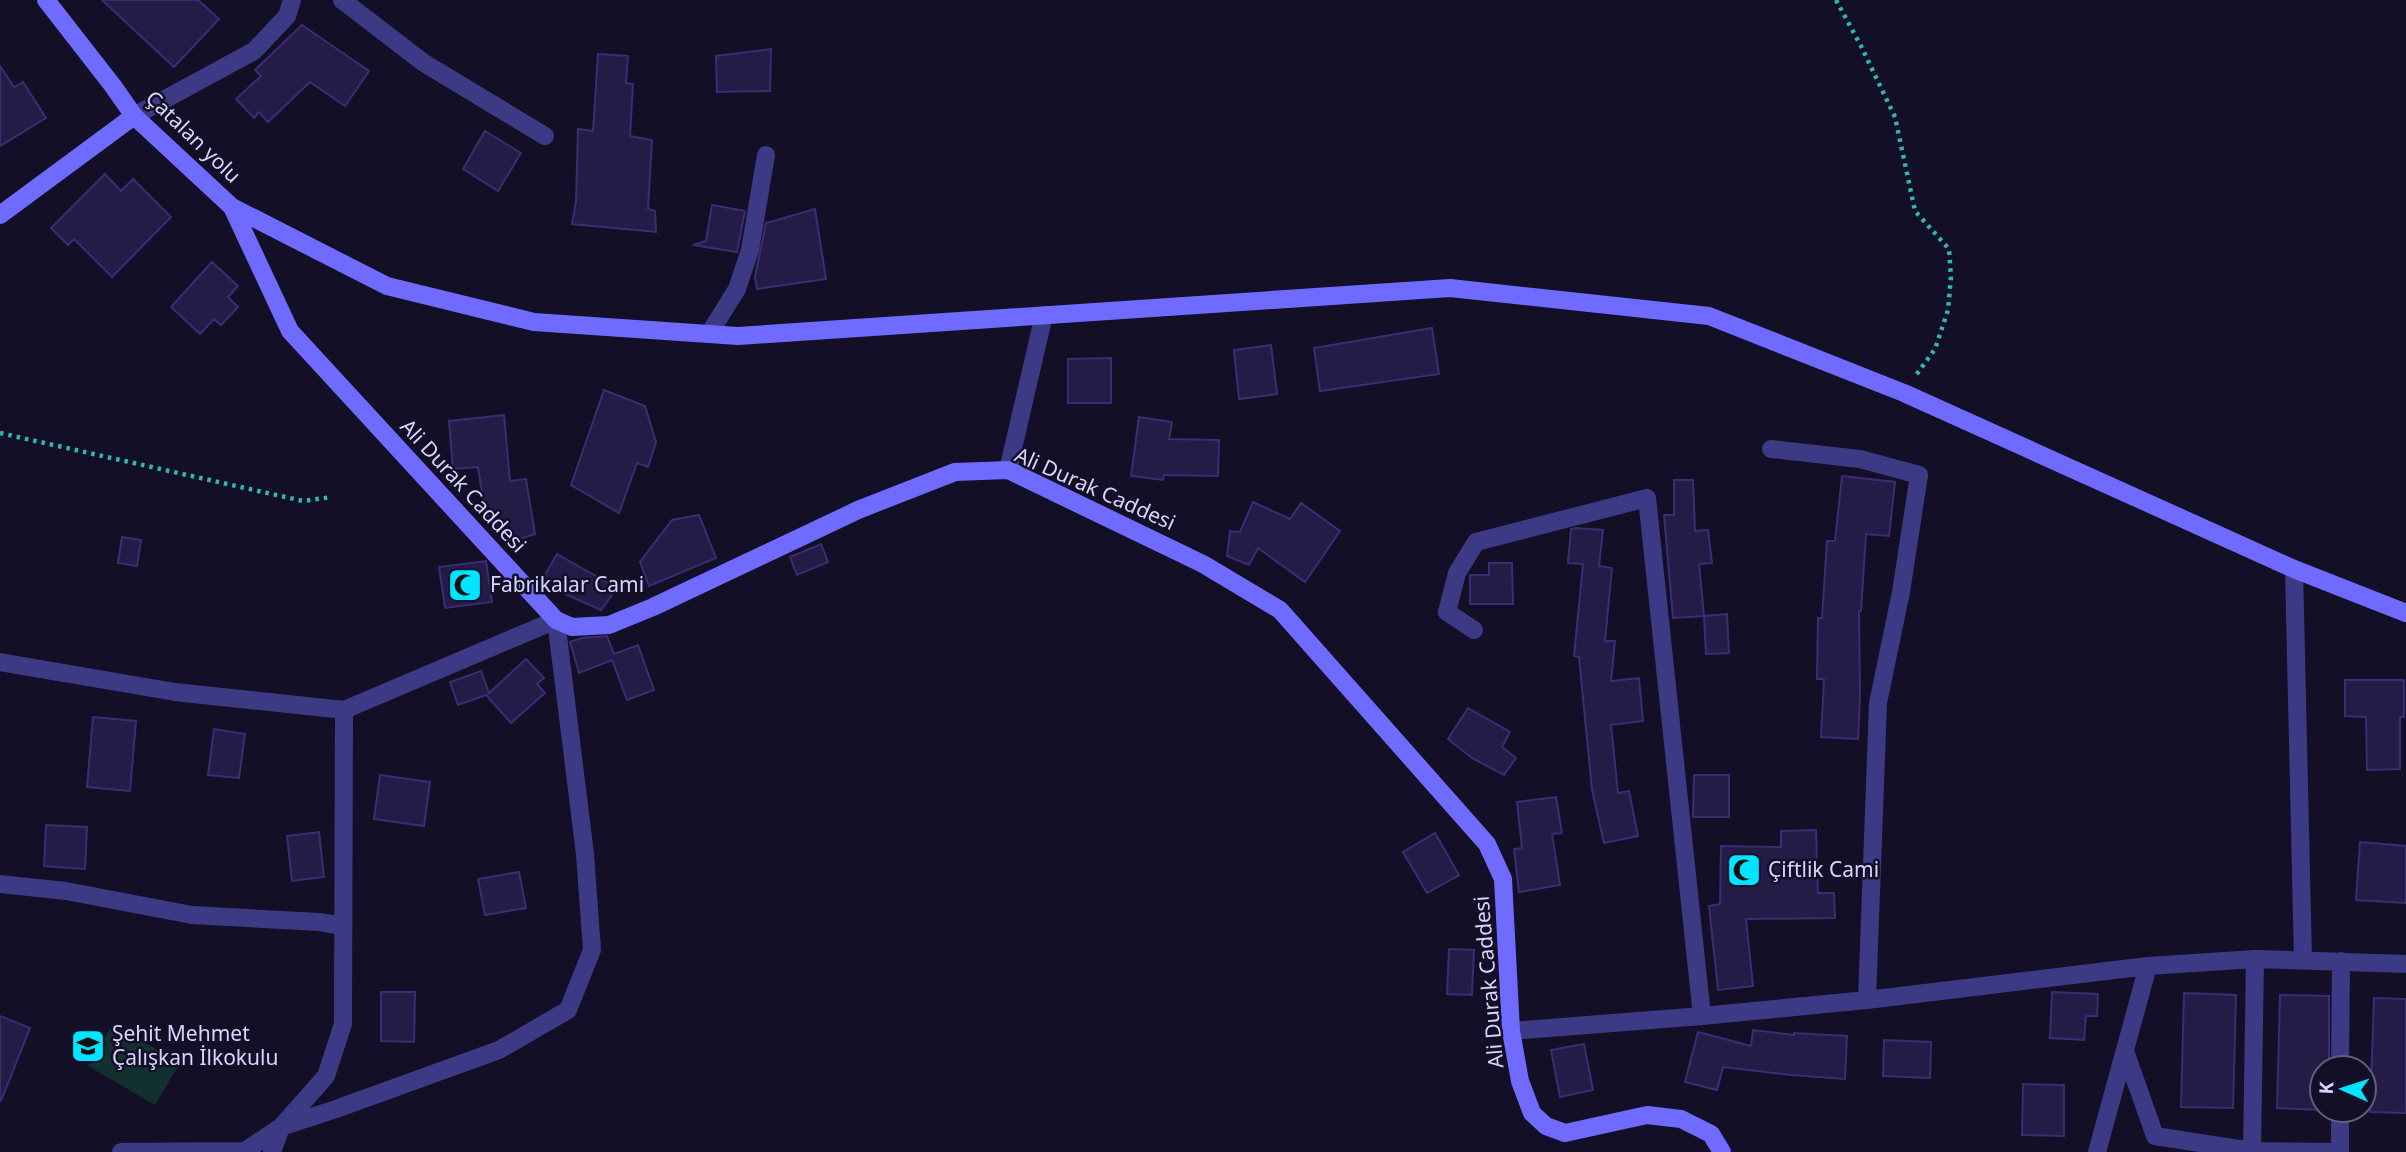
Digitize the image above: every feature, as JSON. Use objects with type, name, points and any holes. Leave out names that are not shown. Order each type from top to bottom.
[{"type":"street","name":"Çatalan yolu","points":[[46,0],[134,116],[232,207]]},
{"type":"street","points":[[0,215],[134,116],[254,51],[287,16],[292,0]]},
{"type":"street","points":[[342,0],[424,62],[545,136]]},
{"type":"street","points":[[709,334],[737,289],[750,250],[766,155]]},
{"type":"street","points":[[232,207],[387,286],[534,322],[738,336],[1450,288],[1709,316],[1904,393],[2294,569],[2406,613]]},
{"type":"street","name":"Ali Durak Caddesi","points":[[232,207],[290,331],[556,620],[572,627],[609,625],[653,607],[858,510],[955,472],[1009,470],[1203,564],[1280,610],[1487,844],[1503,879],[1511,1031],[1520,1081],[1532,1113],[1546,1126],[1565,1133],[1647,1115],[1681,1119],[1711,1134],[1722,1152]]},
{"type":"street","points":[[1009,470],[1044,315]]},
{"type":"street","points":[[1771,449],[1860,459],[1919,475],[1878,703],[1867,1000]]},
{"type":"street","points":[[1474,629],[1447,612],[1457,573],[1476,542],[1647,498],[1702,1016]]},
{"type":"street","points":[[2294,569],[2303,961]]},
{"type":"street","points":[[0,662],[175,692],[344,710],[556,620],[585,854],[592,950],[568,1010],[499,1050],[336,1110],[281,1127]]},
{"type":"street","points":[[121,1152],[245,1151],[281,1127],[326,1076],[343,1024],[344,710]]},
{"type":"street","points":[[0,884],[66,891],[192,915],[320,922],[343,926]]},
{"type":"street","points":[[1511,1031],[1867,1000],[2148,966],[2255,959],[2406,964]]},
{"type":"street","points":[[2252,1151],[2255,959]]},
{"type":"street","points":[[2340,1054],[2342,961]]},
{"type":"street","points":[[2097,1152],[2148,966]]},
{"type":"street","points":[[2125,1051],[2155,1136],[2252,1151],[2340,1152],[2340,1124]]},
{"type":"street","points":[[272,1152],[281,1127]]},
{"type":"path","points":[[1836,0],[1895,117],[1915,211],[1949,249],[1951,277],[1948,310],[1935,349],[1904,393]]},
{"type":"path","points":[[0,433],[303,501],[332,497]]},
{"type":"green space","points":[[113,1024],[180,1063],[155,1105],[88,1066]]},
{"type":"building","points":[[102,0],[198,0],[219,19],[174,67]]},
{"type":"building","points":[[302,25],[369,71],[345,106],[310,82],[268,122],[259,112],[254,118],[236,99],[261,76],[255,70]]},
{"type":"building","points":[[771,49],[770,91],[717,92],[716,56]]},
{"type":"building","points":[[598,54],[628,56],[626,83],[633,84],[630,136],[652,140],[648,209],[655,211],[656,232],[572,224],[576,202],[578,129],[593,131]]},
{"type":"building","points":[[0,66],[14,87],[23,82],[46,118],[0,146]]},
{"type":"building","points":[[485,131],[521,153],[498,191],[463,169]]},
{"type":"building","points":[[105,174],[121,191],[133,179],[171,217],[112,277],[74,239],[68,245],[51,228]]},
{"type":"building","points":[[712,205],[745,211],[737,252],[693,245],[706,241]]},
{"type":"building","points":[[815,209],[826,279],[757,289],[755,277],[766,223]]},
{"type":"building","points":[[212,262],[238,286],[228,297],[238,307],[221,325],[214,319],[200,334],[171,307]]},
{"type":"building","points":[[1432,328],[1439,374],[1320,391],[1314,348]]},
{"type":"building","points":[[1271,345],[1277,394],[1239,399],[1234,350]]},
{"type":"building","points":[[1111,358],[1111,403],[1068,403],[1068,359]]},
{"type":"building","points":[[604,390],[645,406],[656,442],[648,467],[637,463],[619,513],[571,485]]},
{"type":"building","points":[[504,415],[510,481],[526,479],[535,534],[508,543],[485,511],[478,467],[453,469],[449,421]]},
{"type":"building","points":[[1139,417],[1172,422],[1169,439],[1219,440],[1218,476],[1164,475],[1163,480],[1131,476]]},
{"type":"building","points":[[1842,476],[1895,482],[1889,536],[1866,534],[1859,611],[1858,739],[1821,737],[1824,679],[1817,679],[1818,618],[1822,618],[1827,541],[1835,541]]},
{"type":"building","points":[[1674,480],[1693,480],[1695,531],[1708,530],[1712,563],[1699,564],[1704,616],[1673,618],[1664,515],[1674,515]]},
{"type":"building","points":[[1253,502],[1290,519],[1301,503],[1340,531],[1305,582],[1258,548],[1249,565],[1227,556],[1230,531],[1240,532]]},
{"type":"building","points":[[699,515],[716,558],[649,586],[640,562],[672,520]]},
{"type":"building","points":[[1571,529],[1603,530],[1599,566],[1612,568],[1605,641],[1615,641],[1611,681],[1639,678],[1643,721],[1611,725],[1618,793],[1629,791],[1638,836],[1604,843],[1592,790],[1579,657],[1574,656],[1583,564],[1568,563]]},
{"type":"building","points":[[122,537],[141,540],[137,566],[118,563]]},
{"type":"building","points":[[821,544],[828,562],[797,575],[790,557]]},
{"type":"building","points":[[557,554],[617,588],[601,610],[540,583]]},
{"type":"building","name":"Fabrikalar Cami","points":[[486,561],[492,602],[445,608],[439,567]]},
{"type":"building","points":[[1489,563],[1512,563],[1513,604],[1470,604],[1470,575],[1489,575]]},
{"type":"building","points":[[1727,614],[1729,653],[1706,654],[1704,616]]},
{"type":"building","points":[[607,636],[614,654],[638,645],[654,690],[627,700],[612,660],[579,673],[570,642]]},
{"type":"building","points":[[526,659],[544,678],[537,684],[545,693],[511,723],[486,695],[458,705],[450,682],[481,671],[489,693]]},
{"type":"building","points":[[2345,680],[2404,680],[2404,717],[2400,717],[2400,769],[2367,770],[2366,717],[2345,716]]},
{"type":"building","points":[[1468,708],[1510,732],[1502,747],[1516,758],[1504,775],[1472,758],[1448,739]]},
{"type":"building","points":[[93,717],[136,721],[130,791],[87,787]]},
{"type":"building","points":[[214,729],[245,734],[239,778],[208,775]]},
{"type":"building","points":[[380,775],[430,782],[424,826],[374,819]]},
{"type":"building","points":[[1694,775],[1729,775],[1729,817],[1693,817]]},
{"type":"building","points":[[1556,797],[1562,833],[1552,834],[1560,885],[1519,892],[1514,849],[1522,848],[1517,802]]},
{"type":"building","points":[[46,825],[87,827],[85,869],[44,866]]},
{"type":"building","points":[[1816,830],[1818,893],[1834,893],[1835,918],[1746,919],[1753,986],[1718,990],[1709,906],[1720,904],[1721,846],[1781,847],[1781,831]]},
{"type":"building","points":[[319,832],[324,877],[292,881],[287,836]]},
{"type":"building","points":[[1435,833],[1459,875],[1427,893],[1403,852]]},
{"type":"building","points":[[2360,842],[2406,846],[2406,903],[2356,900]]},
{"type":"building","points":[[519,872],[526,908],[485,915],[478,879]]},
{"type":"building","points":[[1449,949],[1474,950],[1472,995],[1447,994]]},
{"type":"building","points":[[381,992],[415,992],[414,1042],[381,1041]]},
{"type":"building","points":[[2052,992],[2098,994],[2097,1016],[2086,1016],[2084,1040],[2050,1038]]},
{"type":"building","points":[[2184,993],[2236,995],[2233,1108],[2181,1107]]},
{"type":"building","points":[[2280,995],[2329,996],[2329,1054],[2308,1054],[2308,1109],[2277,1108]]},
{"type":"building","points":[[2374,998],[2406,999],[2406,1113],[2378,1112],[2378,1054],[2372,1054]]},
{"type":"building","points":[[0,1016],[30,1028],[1,1101],[0,1101]]},
{"type":"building","points":[[1753,1030],[1794,1035],[1847,1036],[1845,1079],[1723,1067],[1717,1090],[1685,1082],[1698,1032],[1751,1046]]},
{"type":"building","points":[[1884,1040],[1931,1042],[1930,1078],[1883,1076]]},
{"type":"building","points":[[1584,1044],[1593,1090],[1560,1097],[1551,1050]]},
{"type":"building","points":[[2023,1084],[2064,1085],[2064,1136],[2022,1135]]},
{"type":"place","name":"Fabrikalar Cami","points":[[465,585]]},
{"type":"place","name":"Çiftlik Cami","points":[[1744,870]]},
{"type":"place","name":"Şehit Mehmet Çalışkan İlkokulu","points":[[88,1046]]}]
